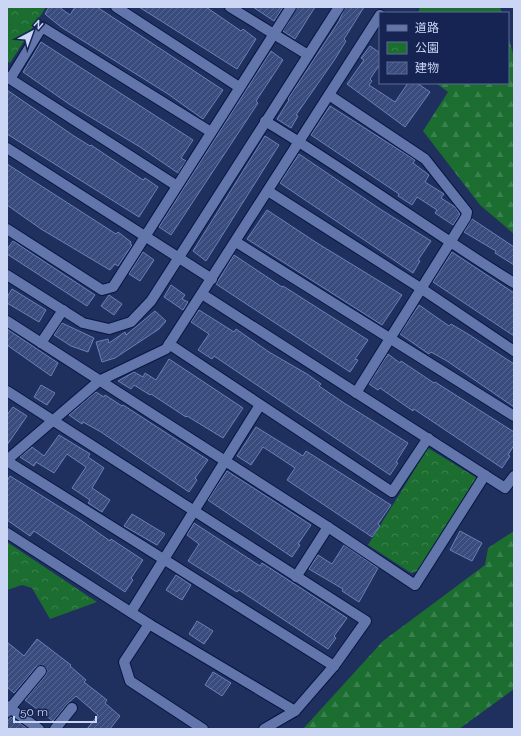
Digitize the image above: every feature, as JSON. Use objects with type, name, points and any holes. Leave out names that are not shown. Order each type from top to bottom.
[{"type":"street","points":[[116,7],[239,87]]},
{"type":"street","points":[[230,7],[308,55]]},
{"type":"street","points":[[7,229],[102,290],[113,287],[291,7]]},
{"type":"street","points":[[7,275],[83,323],[109,330],[131,322],[151,301],[178,256],[339,7]]},
{"type":"street","points":[[334,666],[7,461],[100,381],[166,349],[236,242],[379,16]]},
{"type":"street","points":[[176,186],[8,78],[42,27],[211,132]]},
{"type":"street","points":[[329,95],[425,159],[467,212],[466,217],[451,244],[356,393]]},
{"type":"street","points":[[265,121],[300,141],[451,244],[514,284]]},
{"type":"street","points":[[7,148],[212,278]]},
{"type":"street","points":[[268,191],[422,289],[514,351]]},
{"type":"street","points":[[236,242],[514,416]]},
{"type":"street","points":[[202,294],[505,488],[514,476]]},
{"type":"street","points":[[41,343],[63,310]]},
{"type":"street","points":[[7,321],[328,527],[415,585],[485,475]]},
{"type":"street","points":[[169,344],[392,492],[428,438]]},
{"type":"street","points":[[7,391],[193,512],[366,621],[334,666],[295,710],[264,729]]},
{"type":"street","points":[[131,612],[260,405]]},
{"type":"street","points":[[296,577],[328,527]]},
{"type":"street","points":[[7,534],[150,624],[295,710]]},
{"type":"street","points":[[150,624],[124,662],[130,681],[203,729]]},
{"type":"street","points":[[39,729],[8,708],[41,671]]},
{"type":"street","points":[[55,729],[72,708]]},
{"type":"green space","points":[[7,7],[46,7],[10,63],[7,61]]},
{"type":"green space","points":[[420,7],[500,7],[502,12],[418,12]]},
{"type":"green space","points":[[509,40],[514,57],[514,234],[480,205],[423,131],[448,92],[437,84],[509,84]]},
{"type":"green space","points":[[428,448],[477,478],[419,571],[411,573],[368,545]]},
{"type":"green space","points":[[514,531],[514,689],[459,729],[303,729],[383,641],[485,565],[488,548]]},
{"type":"green space","points":[[7,542],[97,602],[50,619],[32,588],[22,585],[7,590]]},
{"type":"building","points":[[49,7],[59,7],[70,15],[75,7],[97,7],[223,90],[203,119],[168,94],[61,27],[45,14]]},
{"type":"building","points":[[139,7],[206,7],[241,31],[243,29],[256,39],[237,69]]},
{"type":"building","points":[[253,7],[283,7],[274,21]]},
{"type":"building","points":[[297,7],[315,7],[295,39],[283,31]]},
{"type":"building","points":[[345,7],[364,7],[344,39],[346,41],[335,59],[296,115],[298,116],[291,128],[277,119],[289,100],[288,99],[339,21]]},
{"type":"building","points":[[41,42],[193,140],[181,158],[186,161],[178,173],[140,147],[69,104],[23,72]]},
{"type":"building","points":[[370,46],[379,52],[379,66],[370,79],[372,81],[369,85],[395,102],[407,84],[418,84],[430,92],[405,127],[347,84],[364,60],[361,58]]},
{"type":"building","points":[[271,51],[283,60],[256,101],[258,103],[171,235],[159,227]]},
{"type":"building","points":[[7,90],[74,136],[90,146],[91,145],[143,180],[145,178],[158,187],[139,217],[7,134]]},
{"type":"building","points":[[330,106],[415,160],[413,163],[429,175],[425,182],[444,194],[441,198],[455,207],[460,214],[453,225],[435,213],[437,210],[417,197],[412,205],[398,196],[399,194],[311,135]]},
{"type":"building","points":[[265,136],[279,145],[206,261],[193,251]]},
{"type":"building","points":[[299,154],[380,209],[431,241],[418,260],[420,261],[413,273],[280,183]]},
{"type":"building","points":[[7,164],[116,234],[118,232],[131,242],[130,244],[132,245],[118,266],[115,264],[110,270],[41,229],[7,205]]},
{"type":"building","points":[[267,210],[317,243],[402,295],[382,325],[247,239]]},
{"type":"building","points":[[472,219],[514,247],[514,265],[495,253],[496,251],[464,232]]},
{"type":"building","points":[[13,241],[95,295],[87,306],[7,254],[7,249]]},
{"type":"building","points":[[143,252],[154,260],[140,281],[129,274]]},
{"type":"building","points":[[452,252],[514,293],[514,336],[433,282]]},
{"type":"building","points":[[234,255],[282,287],[283,286],[368,340],[355,359],[358,360],[350,372],[216,284]]},
{"type":"building","points":[[171,285],[185,295],[182,299],[188,302],[183,310],[164,297]]},
{"type":"building","points":[[12,289],[46,310],[39,322],[7,303],[7,297]]},
{"type":"building","points":[[109,295],[122,304],[114,315],[101,306]]},
{"type":"building","points":[[419,305],[449,326],[451,324],[514,364],[514,407],[447,361],[431,352],[429,354],[400,334]]},
{"type":"building","points":[[199,310],[234,332],[236,329],[269,352],[307,374],[321,384],[319,386],[408,443],[390,475],[214,356],[212,359],[198,350],[209,334],[191,322]]},
{"type":"building","points":[[155,311],[166,321],[159,329],[115,358],[102,362],[96,342],[108,339],[109,343],[125,332],[126,335]]},
{"type":"building","points":[[62,323],[94,338],[88,352],[71,346],[54,335]]},
{"type":"building","points":[[7,329],[58,363],[51,376],[7,345]]},
{"type":"building","points":[[388,354],[400,363],[401,361],[514,432],[514,445],[508,455],[510,456],[502,468],[414,409],[413,411],[380,388],[378,390],[369,384]]},
{"type":"building","points":[[169,359],[243,408],[223,438],[187,416],[186,417],[151,394],[150,395],[134,385],[131,389],[118,381],[134,372],[143,377],[145,373],[156,380]]},
{"type":"building","points":[[41,385],[55,393],[47,405],[34,397]]},
{"type":"building","points":[[96,392],[104,397],[105,395],[122,406],[123,405],[208,460],[195,478],[197,480],[189,492],[101,432],[83,422],[82,424],[69,415]]},
{"type":"building","points":[[13,407],[27,416],[7,445],[7,415]]},
{"type":"building","points":[[256,427],[303,456],[306,451],[391,505],[378,524],[380,526],[372,537],[287,480],[295,468],[263,447],[251,465],[237,456]]},
{"type":"building","points":[[59,435],[90,454],[88,457],[104,468],[92,488],[110,500],[102,512],[88,503],[90,500],[72,488],[86,467],[67,454],[54,473],[36,462],[34,466],[20,457],[32,447],[44,456]]},
{"type":"building","points":[[227,471],[311,525],[298,544],[300,545],[292,557],[208,500]]},
{"type":"building","points":[[10,476],[79,519],[110,541],[111,539],[143,560],[131,578],[133,580],[125,592],[34,531],[30,536],[7,520],[7,481]]},
{"type":"building","points":[[132,514],[165,534],[157,545],[124,526]]},
{"type":"building","points":[[194,523],[260,566],[262,563],[347,618],[334,636],[336,638],[328,649],[239,590],[237,592],[188,561],[199,544],[187,535]]},
{"type":"building","points":[[460,531],[482,543],[472,561],[450,550]]},
{"type":"building","points":[[344,545],[378,568],[359,602],[342,591],[343,589],[309,569],[318,555],[332,564]]},
{"type":"building","points":[[176,575],[191,585],[182,600],[166,590]]},
{"type":"building","points":[[197,621],[213,631],[204,644],[189,634]]},
{"type":"building","points":[[37,639],[71,665],[70,666],[86,680],[84,682],[107,700],[105,703],[120,716],[110,729],[87,729],[98,715],[76,696],[67,704],[53,721],[25,700],[46,675],[47,669],[42,665],[36,667],[14,693],[7,687],[7,642],[24,656]]},
{"type":"building","points":[[213,672],[231,683],[222,696],[205,685]]},
{"type":"building","points":[[11,717],[28,729],[7,729],[7,722]]}]
